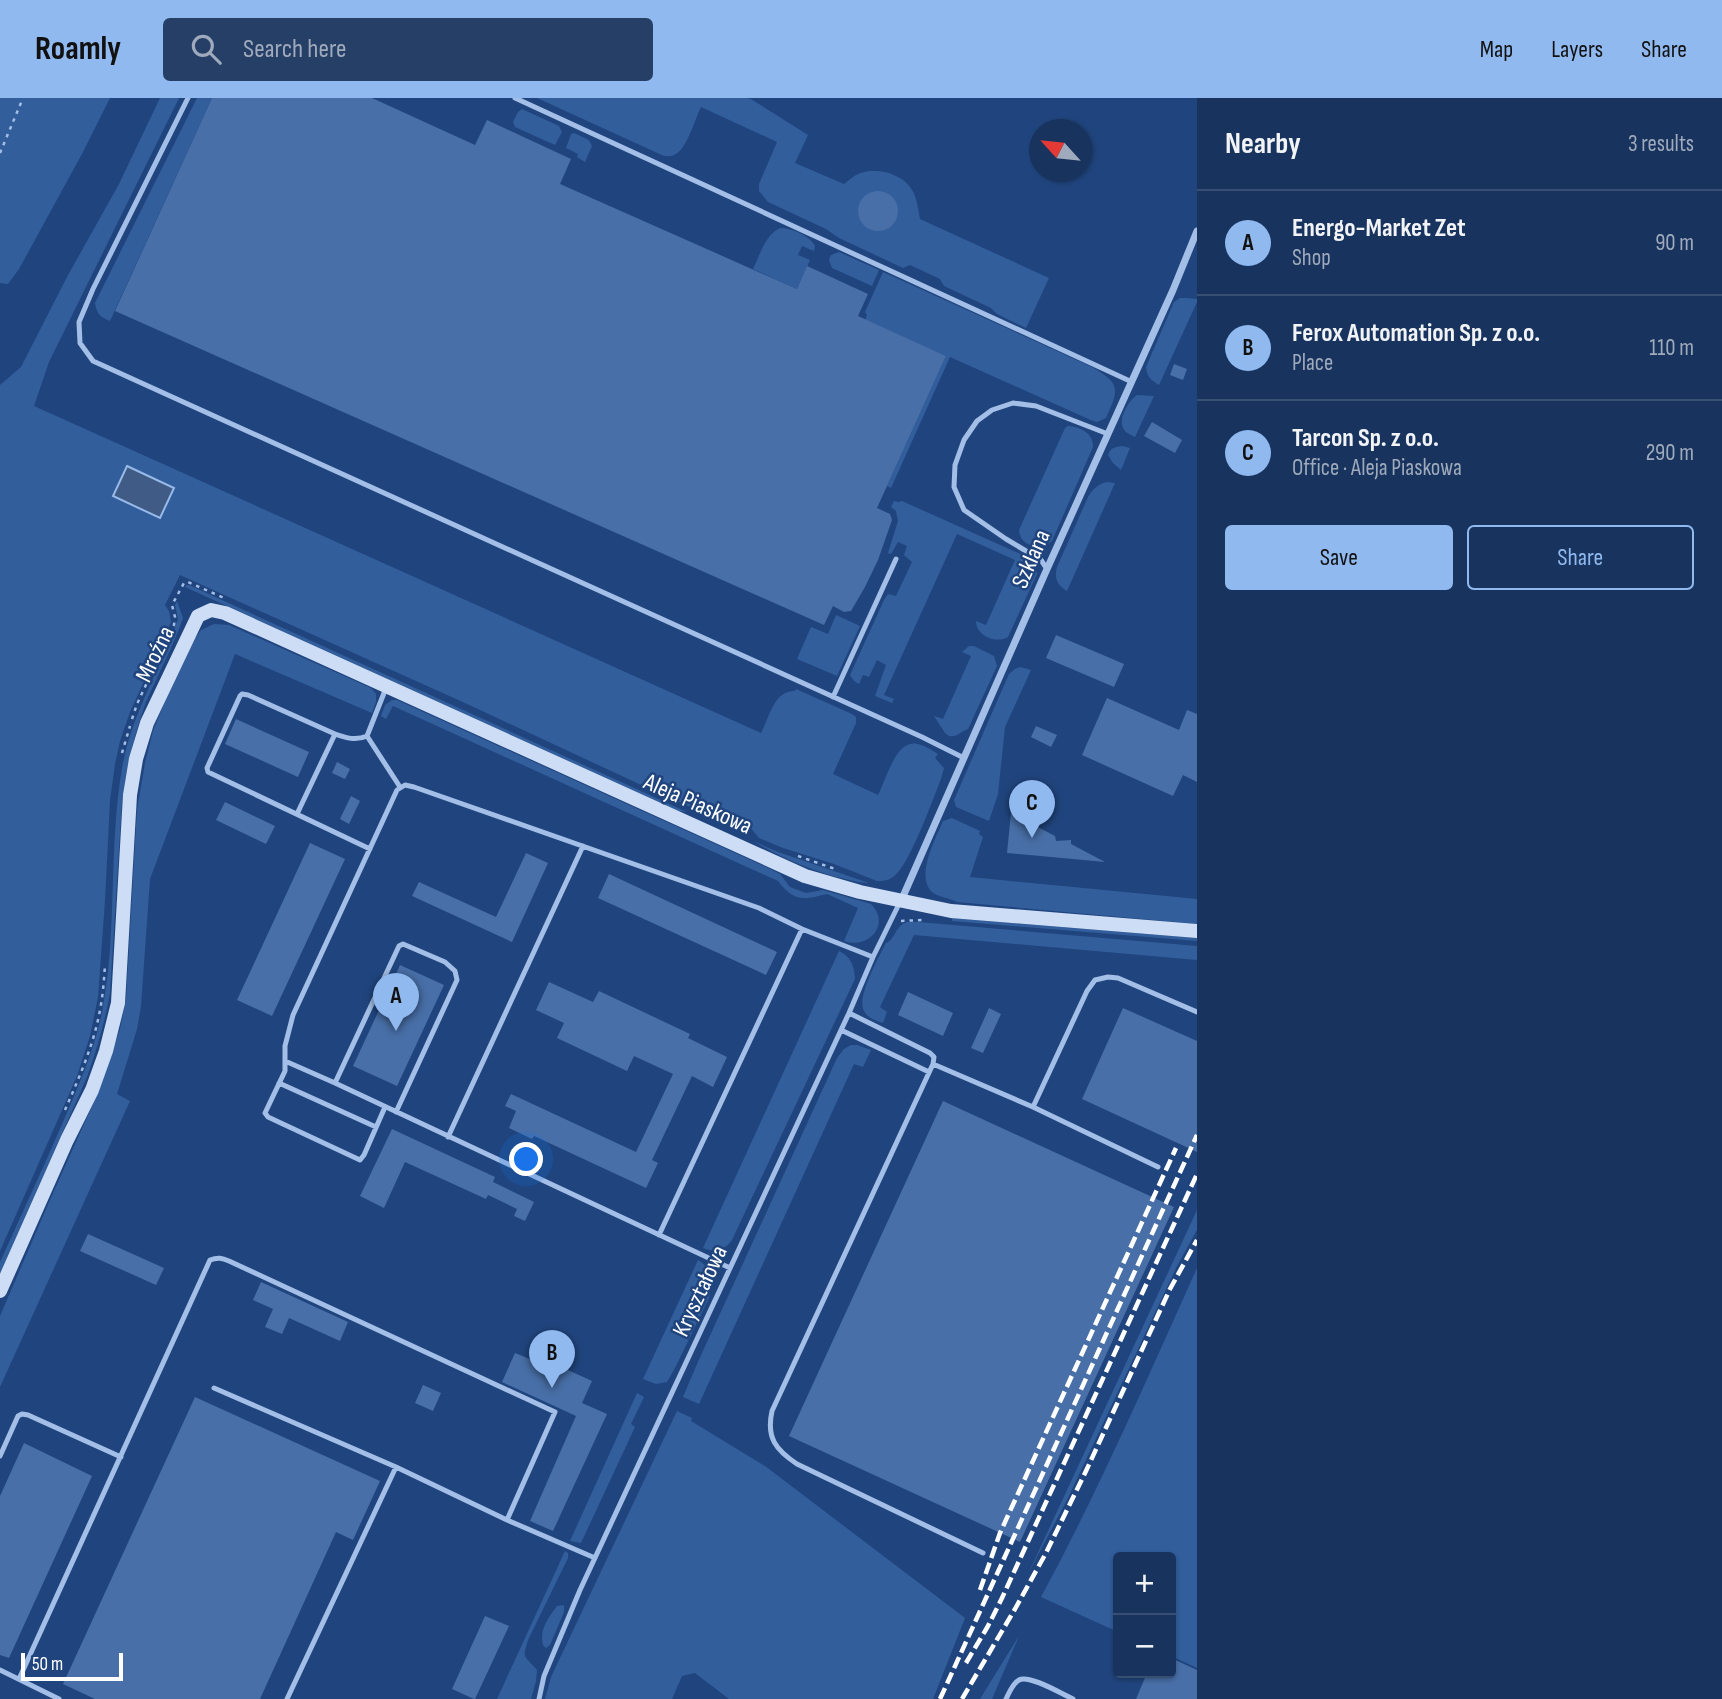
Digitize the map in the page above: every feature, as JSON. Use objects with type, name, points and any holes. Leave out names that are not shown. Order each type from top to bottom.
[{"type":"main road","name":"Aleja Piaskowa","points":[[211,610],[225,613],[804,876],[900,902],[951,911],[1197,931]]},
{"type":"main road","name":"Mroźna","points":[[0,1291],[92,1090],[106,1051],[118,1003],[130,795],[136,758],[147,723],[198,616],[211,610]]},
{"type":"street","name":"Szklana","points":[[900,902],[1197,231]]},
{"type":"lane","points":[[188,98],[79,322],[80,343],[93,360],[573,577],[965,759]]},
{"type":"lane","points":[[515,98],[1132,382]]},
{"type":"lane","points":[[1047,569],[1041,560],[964,510],[954,487],[955,465],[964,440],[977,421],[992,410],[1013,403],[1036,406],[1108,434]]},
{"type":"lane","points":[[833,697],[896,559]]},
{"type":"lane","points":[[370,849],[208,772],[210,761],[242,694],[335,734],[360,739],[367,736],[387,686]]},
{"type":"lane","points":[[296,814],[335,734]]},
{"type":"lane","points":[[367,736],[400,787]]},
{"type":"lane","points":[[386,1107],[362,1159],[352,1157],[266,1116],[265,1113],[285,1071],[285,1046],[293,1015],[397,790],[405,785],[759,908],[802,929],[873,957]]},
{"type":"lane","points":[[447,1137],[583,846]]},
{"type":"lane","name":"Kryształowa","points":[[539,1699],[544,1676],[595,1558],[900,902]]},
{"type":"lane","points":[[659,1235],[802,929]]},
{"type":"lane","points":[[335,1083],[399,946],[403,944],[445,962],[455,971],[457,980],[396,1111]]},
{"type":"lane","points":[[1033,1107],[1087,991],[1095,980],[1118,978],[1197,1012]]},
{"type":"lane","points":[[849,1013],[930,1053],[934,1056],[933,1064],[772,1411],[769,1424],[773,1442],[784,1455],[797,1464],[983,1553]]},
{"type":"lane","points":[[841,1030],[929,1072]]},
{"type":"lane","points":[[285,1061],[730,1268]]},
{"type":"lane","points":[[933,1064],[1033,1107],[1158,1167]]},
{"type":"lane","points":[[279,1083],[376,1127]]},
{"type":"lane","points":[[19,1679],[210,1260],[221,1258],[555,1412],[507,1520]]},
{"type":"lane","points":[[214,1388],[595,1558]]},
{"type":"lane","points":[[0,1456],[18,1416],[22,1414],[121,1457]]},
{"type":"lane","points":[[288,1699],[396,1467]]},
{"type":"lane","points":[[0,1670],[59,1699]]},
{"type":"lane","points":[[1006,1699],[1016,1681],[1023,1678],[1073,1699]]},
{"type":"path","points":[[0,153],[23,98]]},
{"type":"path","points":[[122,752],[137,704],[174,625],[172,605],[184,583]]},
{"type":"path","points":[[897,925],[908,920],[930,921]]},
{"type":"path","points":[[64,1112],[80,1077],[92,1040],[100,1010],[106,955]]},
{"type":"shaded area","points":[[0,98],[110,98],[19,269],[8,284],[0,283]]},
{"type":"shaded area","points":[[160,98],[179,98],[49,362],[34,406],[761,733],[777,700],[796,689],[852,714],[856,717],[856,723],[833,774],[878,795],[898,754],[910,744],[922,745],[938,754],[935,758],[944,768],[927,816],[906,860],[893,877],[877,881],[759,838],[749,826],[725,815],[697,810],[180,575],[165,605],[171,622],[130,712],[115,764],[110,800],[98,997],[90,1036],[77,1076],[0,1251],[0,385],[21,367],[119,184]]},
{"type":"shaded area","points":[[197,98],[212,98],[110,321],[100,315],[95,303]]},
{"type":"shaded area","points":[[537,98],[751,99],[808,135],[795,163],[844,184],[867,172],[883,172],[898,177],[912,191],[920,219],[1049,278],[1026,328],[944,286],[940,279],[910,265],[903,268],[768,202],[759,191],[759,184],[777,142],[701,107],[680,151],[673,156],[664,156]]},
{"type":"shaded area","points":[[522,109],[559,126],[562,132],[555,145],[515,127],[513,122]]},
{"type":"shaded area","points":[[571,134],[589,140],[592,146],[585,162],[577,157],[578,154],[566,148]]},
{"type":"shaded area","points":[[780,228],[800,233],[815,246],[814,251],[802,246],[798,255],[810,260],[797,289],[753,269],[767,240]]},
{"type":"shaded area","points":[[839,252],[879,270],[872,286],[832,268],[829,260],[831,255]]},
{"type":"shaded area","points":[[883,272],[1092,367],[1108,378],[1115,388],[1106,418],[1093,421],[950,357],[891,488],[887,486],[946,356],[865,320],[865,312]]},
{"type":"shaded area","points":[[1180,298],[1197,299],[1197,302],[1159,385],[1150,378],[1146,367],[1174,302]]},
{"type":"shaded area","points":[[1137,395],[1154,396],[1135,437],[1125,431],[1122,417]]},
{"type":"shaded area","points":[[1068,426],[1086,432],[1093,442],[1093,447],[1052,541],[1042,546],[1032,546],[1023,540],[1019,530]]},
{"type":"shaded area","points":[[1113,448],[1130,448],[1121,470],[1108,455]]},
{"type":"shaded area","points":[[127,466],[174,488],[160,518],[113,496]]},
{"type":"shaded area","points":[[1115,483],[1067,591],[1057,581],[1057,567],[1088,497],[1100,484]]},
{"type":"shaded area","points":[[894,501],[902,501],[1027,557],[1034,564],[1037,574],[1008,637],[998,640],[987,637],[979,631],[976,621],[986,625],[1015,560],[957,534],[884,695],[894,699],[892,703],[875,696],[886,665],[877,660],[869,677],[863,675],[859,684],[850,675],[884,600],[888,594],[896,596],[912,562],[904,555],[907,546],[898,542],[891,554],[888,553],[898,521],[896,511],[891,507]]},
{"type":"shaded area","points":[[187,585],[687,812],[664,805],[185,587]]},
{"type":"shaded area","points":[[177,601],[183,618],[146,702],[126,777],[122,802],[110,993],[103,1025],[87,1077],[0,1274],[0,1262],[74,1096],[98,1030],[109,955],[115,830],[122,768],[139,710],[178,619],[175,605]]},
{"type":"shaded area","points":[[836,615],[860,626],[837,676],[797,659],[811,627],[828,634]]},
{"type":"shaded area","points":[[214,624],[229,625],[371,688],[376,694],[376,702],[372,713],[235,654],[150,879],[141,1006],[137,1029],[117,1094],[130,1101],[0,1387],[0,1316],[97,1095],[120,1029],[126,999],[137,810],[153,731],[190,645],[201,630]]},
{"type":"shaded area","points":[[969,646],[994,656],[997,666],[968,729],[949,736],[934,716],[943,719],[971,656],[962,652]]},
{"type":"shaded area","points":[[1020,667],[1031,670],[1005,727],[998,794],[989,821],[956,807],[954,800],[1009,674]]},
{"type":"shaded area","points":[[392,700],[766,867],[780,874],[790,887],[806,893],[823,890],[871,904],[877,912],[878,927],[869,939],[862,942],[844,941],[858,908],[827,894],[805,898],[794,896],[778,881],[393,706],[386,719],[381,716],[385,705]]},
{"type":"shaded area","points":[[952,818],[980,831],[979,834],[983,837],[970,877],[1197,899],[1197,924],[957,902],[937,895],[927,884],[926,866],[943,821]]},
{"type":"shaded area","points":[[753,841],[778,852],[869,883],[814,870]]},
{"type":"shaded area","points":[[952,918],[1197,938],[1197,941],[952,921]]},
{"type":"shaded area","points":[[907,922],[1197,946],[1197,960],[914,935],[880,1007],[887,1012],[883,1023],[865,1013],[863,996],[886,943]]},
{"type":"shaded area","points":[[839,951],[851,962],[855,979],[732,1240],[719,1250],[703,1248]]},
{"type":"shaded area","points":[[851,1045],[871,1050],[863,1067],[854,1064],[699,1404],[683,1397],[837,1058]]},
{"type":"shaded area","points":[[1197,1210],[1197,1230],[1177,1266],[1068,1498],[1028,1574]]},
{"type":"shaded area","points":[[698,1260],[707,1267],[711,1276],[709,1298],[667,1382],[656,1384],[643,1379]]},
{"type":"shaded area","points":[[1197,1268],[1197,1668],[1176,1658],[1176,1552],[1113,1552],[1113,1630],[1041,1597],[1141,1393]]},
{"type":"shaded area","points":[[637,1393],[644,1397],[631,1424],[635,1427],[581,1543],[570,1541]]},
{"type":"shaded area","points":[[677,1411],[765,1466],[965,1618],[933,1699],[729,1699],[695,1673],[682,1676],[672,1699],[545,1699],[551,1677]]},
{"type":"shaded area","points":[[565,1551],[568,1558],[525,1651],[527,1659],[537,1670],[531,1699],[497,1699]]},
{"type":"shaded area","points":[[564,1605],[564,1612],[550,1645],[546,1648],[542,1640],[545,1624],[557,1606]]},
{"type":"shaded area","points":[[1019,1636],[992,1699],[980,1699]]},
{"type":"building","points":[[212,98],[372,98],[475,145],[487,120],[571,159],[560,184],[797,289],[807,266],[868,294],[858,316],[946,356],[877,508],[890,514],[892,520],[878,560],[851,611],[844,612],[833,606],[824,625],[115,311]]},
{"type":"building","points":[[878,191],[892,197],[898,211],[892,225],[878,231],[864,225],[858,211],[864,197]]},
{"type":"building","points":[[1174,364],[1187,369],[1183,380],[1170,375]]},
{"type":"building","points":[[1152,422],[1182,440],[1175,453],[1144,436]]},
{"type":"building","points":[[1056,635],[1124,664],[1114,687],[1046,658]]},
{"type":"building","points":[[1107,698],[1179,730],[1187,710],[1197,714],[1197,782],[1183,775],[1173,796],[1082,755]]},
{"type":"building","points":[[236,719],[309,752],[298,777],[225,744]]},
{"type":"building","points":[[1036,726],[1057,735],[1051,747],[1031,737]]},
{"type":"building","points":[[337,762],[350,769],[345,779],[332,773]]},
{"type":"building","points":[[351,796],[360,801],[349,824],[340,819]]},
{"type":"building","points":[[225,802],[275,826],[266,844],[216,820]]},
{"type":"building","points":[[1011,813],[1055,836],[1056,841],[1071,840],[1071,844],[1105,862],[1007,853]]},
{"type":"building","points":[[310,843],[345,859],[272,1016],[237,1000]]},
{"type":"building","points":[[526,853],[548,863],[512,942],[412,896],[419,882],[496,917]]},
{"type":"building","points":[[609,874],[777,952],[766,975],[598,898]]},
{"type":"building","points":[[400,965],[444,985],[397,1086],[353,1066]]},
{"type":"building","points":[[549,982],[593,1002],[599,991],[690,1034],[688,1038],[727,1057],[713,1087],[692,1076],[652,1160],[658,1163],[646,1188],[534,1136],[532,1139],[509,1128],[516,1111],[505,1106],[511,1094],[636,1152],[673,1074],[634,1056],[627,1071],[557,1038],[564,1023],[536,1010]]},
{"type":"building","points":[[908,992],[953,1013],[943,1036],[898,1015]]},
{"type":"building","points":[[989,1008],[1001,1014],[983,1053],[971,1048]]},
{"type":"building","points":[[1123,1008],[1197,1041],[1197,1152],[1082,1099]]},
{"type":"building","points":[[943,1101],[1174,1207],[1020,1542],[789,1436]]},
{"type":"building","points":[[392,1129],[495,1177],[493,1182],[534,1202],[525,1221],[514,1216],[517,1209],[488,1195],[486,1199],[405,1162],[384,1208],[360,1196]]},
{"type":"building","points":[[88,1234],[164,1268],[156,1285],[80,1251]]},
{"type":"building","points":[[261,1282],[348,1322],[340,1341],[289,1318],[282,1334],[265,1327],[273,1309],[253,1300]]},
{"type":"building","points":[[515,1353],[532,1360],[535,1355],[592,1381],[582,1403],[607,1414],[553,1531],[530,1521],[576,1416],[502,1382]]},
{"type":"building","points":[[423,1385],[441,1393],[433,1411],[415,1403]]},
{"type":"building","points":[[195,1397],[380,1481],[353,1540],[336,1532],[260,1699],[95,1699],[63,1684]]},
{"type":"building","points":[[24,1443],[92,1476],[9,1658],[0,1655],[0,1496]]},
{"type":"building","points":[[485,1616],[509,1626],[474,1699],[452,1689]]},
{"type":"building","points":[[1176,1660],[1197,1670],[1197,1699],[1136,1699],[1145,1678],[1176,1678]]},
{"type":"railway","points":[[940,1699],[1197,1135]]},
{"type":"railway","points":[[980,1590],[1000,1533],[1176,1148]]},
{"type":"railway","points":[[966,1663],[1002,1598],[1197,1174]]},
{"type":"railway","points":[[962,1699],[1046,1553],[1170,1289],[1197,1240]]},
{"type":"place","name":"Tarcon Sp. z o.o.","points":[[1032,838]]},
{"type":"place","name":"Energo-Market Zet","points":[[396,1031]]},
{"type":"place","name":"Ferox Automation Sp. z o.o.","points":[[552,1388]]}]
